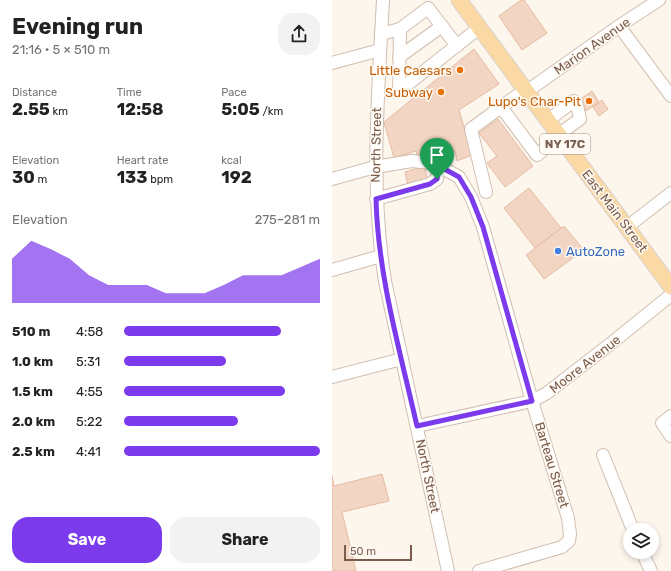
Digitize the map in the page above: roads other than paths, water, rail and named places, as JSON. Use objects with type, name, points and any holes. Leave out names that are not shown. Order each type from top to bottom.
[{"type":"main road","name":"East Main Street","points":[[459,0],[671,287]]},
{"type":"street","name":"North Street","points":[[383,0],[375,167],[381,256],[448,571]]},
{"type":"street","name":"Marion Avenue","points":[[486,192],[471,128],[659,0]]},
{"type":"street","points":[[381,34],[400,29],[428,8],[457,46]]},
{"type":"street","points":[[400,57],[442,26]]},
{"type":"street","points":[[620,26],[671,96]]},
{"type":"street","points":[[400,29],[399,91],[479,28]]},
{"type":"street","points":[[332,63],[380,50]]},
{"type":"street","points":[[502,107],[537,155],[580,119],[577,105],[574,101],[547,120]]},
{"type":"street","name":"Barteau Street","points":[[332,179],[375,167],[412,162],[431,163],[459,177],[471,197],[483,227],[532,401],[568,518],[570,534],[569,541],[562,547],[479,571]]},
{"type":"street","points":[[376,199],[430,184],[437,179],[439,166]]},
{"type":"street","points":[[627,227],[671,193]]},
{"type":"street","points":[[332,270],[381,256]]},
{"type":"street","name":"Moore Avenue","points":[[417,426],[532,401],[547,393],[671,295]]},
{"type":"street","points":[[332,377],[402,359]]},
{"type":"street","points":[[671,416],[662,423],[671,436]]},
{"type":"street","points":[[603,455],[630,523]]},
{"type":"street","points":[[645,559],[651,571]]},
{"type":"place","name":"Little Caesars","points":[[460,70]]},
{"type":"place","name":"Subway","points":[[441,92]]},
{"type":"place","name":"Lupo's Char-Pit","points":[[589,101]]},
{"type":"place","name":"AutoZone","points":[[558,251]]}]
